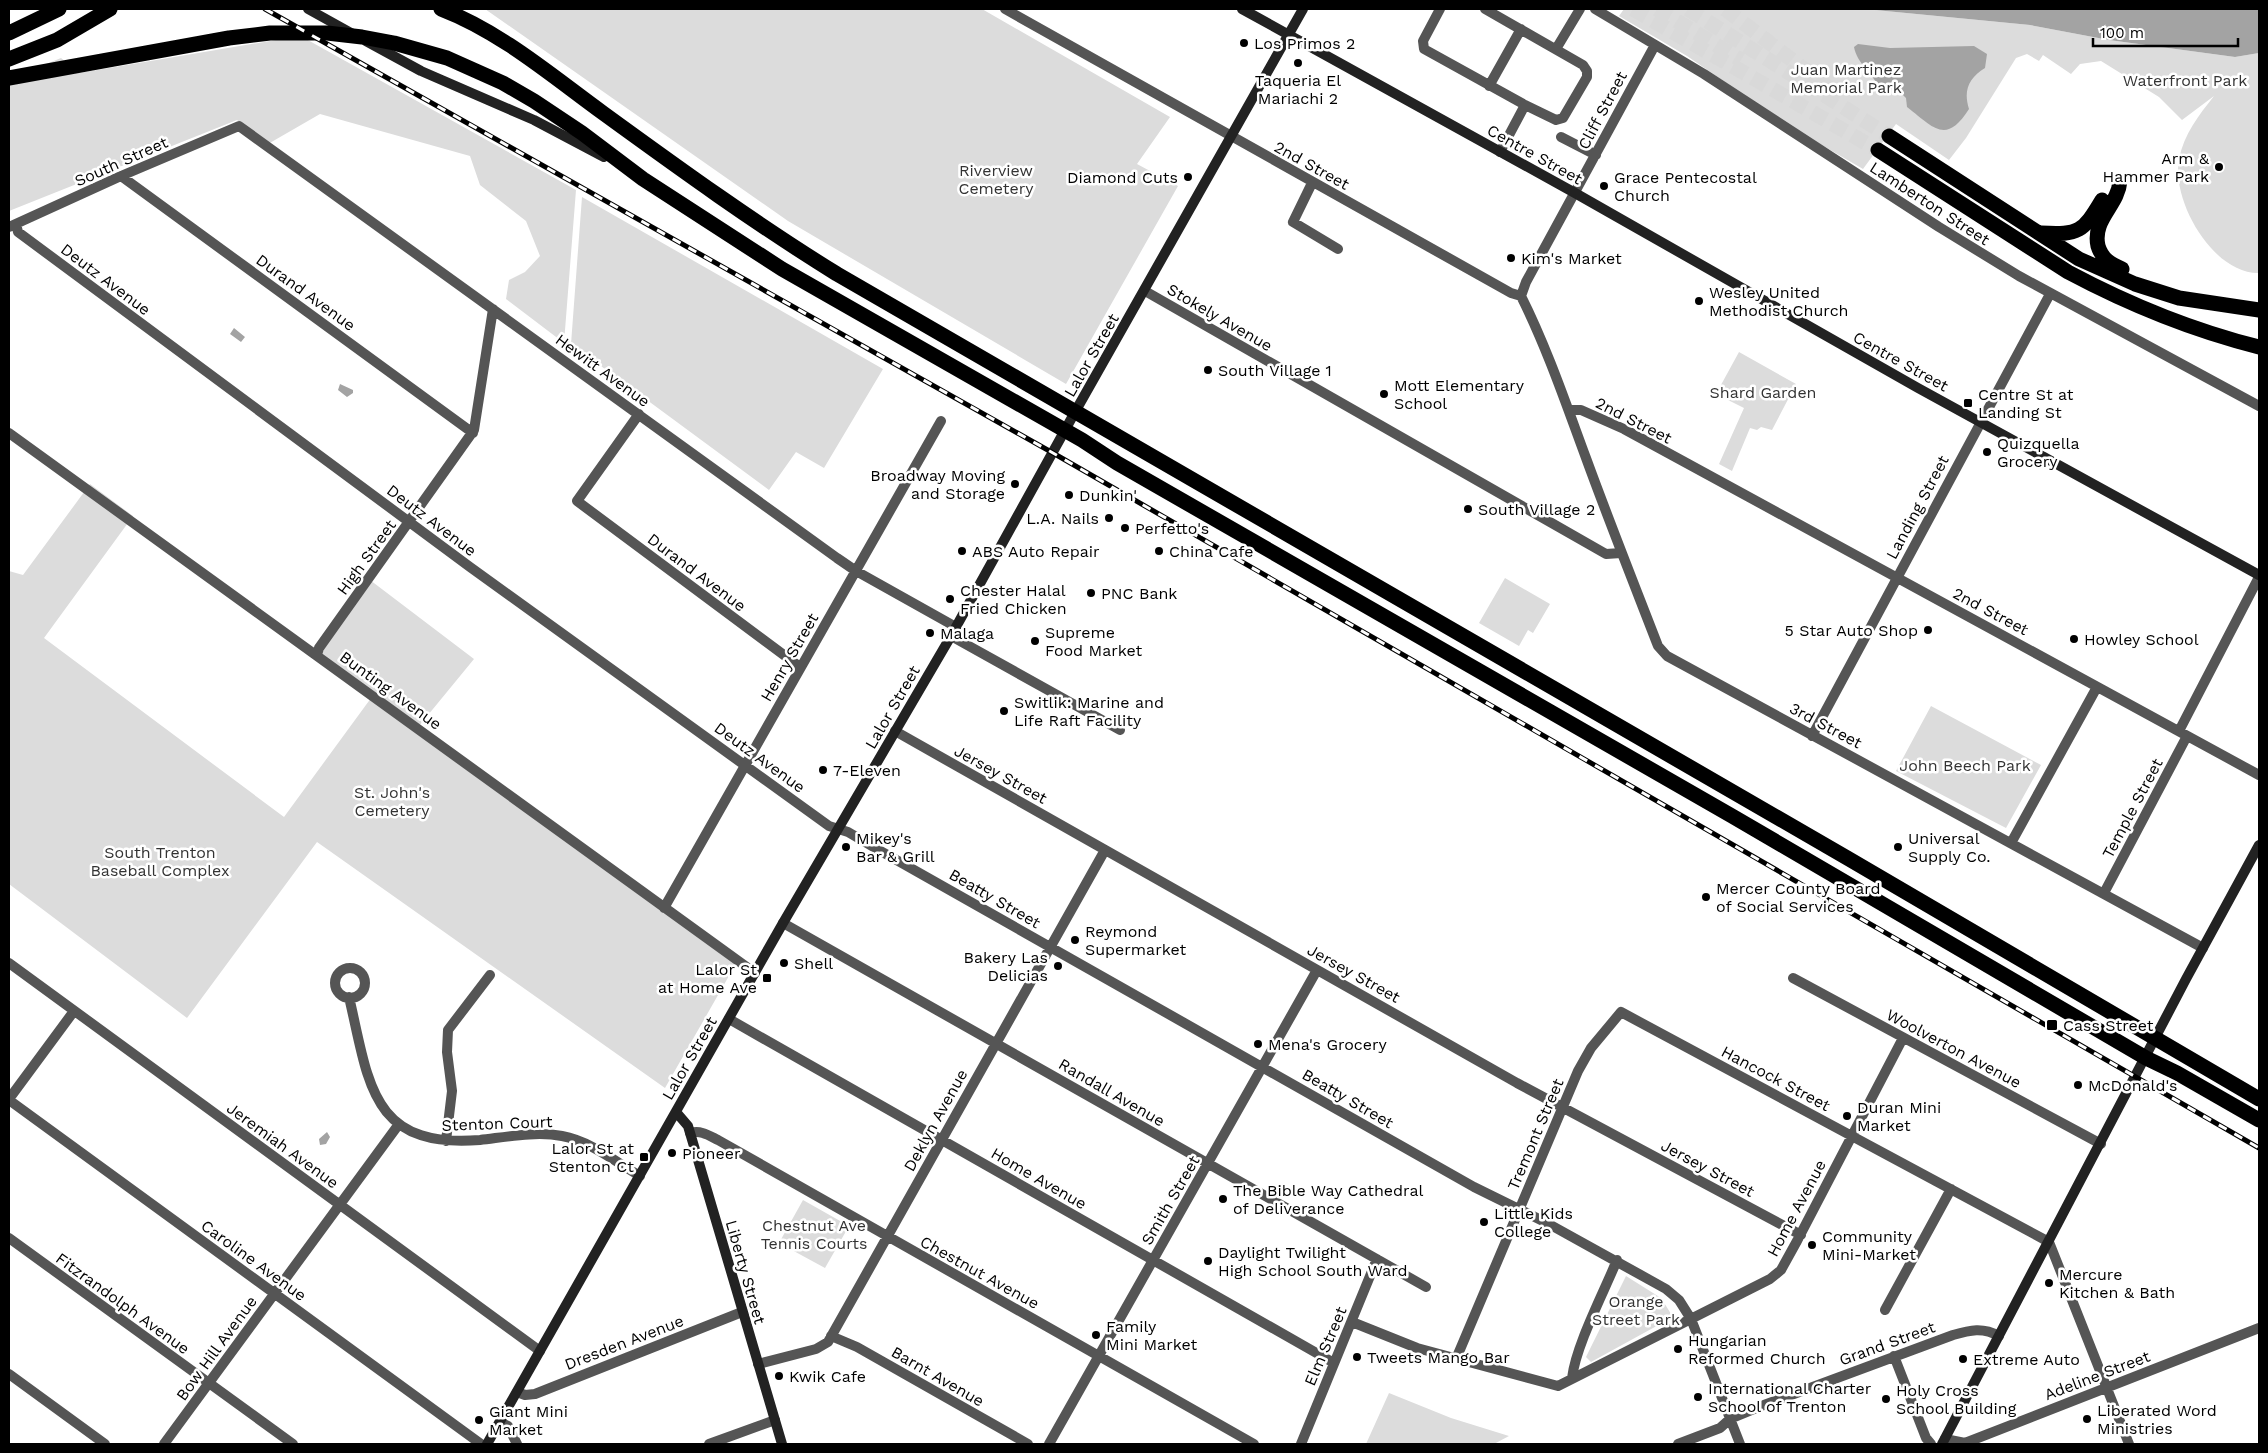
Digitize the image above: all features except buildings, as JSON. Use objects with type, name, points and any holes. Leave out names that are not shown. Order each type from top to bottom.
[{"type":"highway","points":[[9,33],[59,9]]},
{"type":"highway","points":[[9,59],[58,40],[110,9]]},
{"type":"highway","points":[[441,9],[486,30],[523,54],[771,234],[837,274],[1849,858],[2259,1099]]},
{"type":"highway","points":[[9,78],[253,35],[306,32],[342,34],[377,39],[429,52],[482,72],[534,101],[582,133],[643,179],[782,269],[1740,821],[2146,1058],[2177,1073],[2259,1120]]},
{"type":"highway","points":[[1889,136],[2080,259],[2113,274],[2179,298],[2259,310]]},
{"type":"highway","points":[[1878,150],[2068,272],[2114,296],[2183,325],[2259,347]]},
{"type":"highway","points":[[2041,233],[2072,233],[2080,230],[2096,210],[2111,186],[2120,181],[2119,192],[2096,232],[2102,256],[2110,264],[2158,283],[2179,298]]},
{"type":"street","points":[[308,9],[421,72],[534,120],[643,179]]},
{"type":"street","name":"2nd Street","points":[[1005,9],[1312,183],[1521,296],[1534,322],[1569,410],[1581,410],[1595,415],[1897,577],[2259,775]]},
{"type":"street","name":"Centre Street","points":[[1242,9],[2259,576]]},
{"type":"street","name":"Lalor Street","points":[[487,1444],[754,973],[954,632],[1075,412],[1303,9]]},
{"type":"street","points":[[1440,9],[1423,41],[1424,49],[1525,105],[1556,120],[1563,118],[1587,77],[1587,71],[1583,65],[1485,9]]},
{"type":"street","points":[[1556,49],[1580,9]]},
{"type":"street","name":"Lamberton Street","points":[[1595,9],[1808,141],[1939,227],[2050,294],[2259,406]]},
{"type":"street","points":[[1489,86],[1521,29]]},
{"type":"street","name":"Cliff Street","points":[[1521,296],[1526,282],[1655,46]]},
{"type":"street","points":[[1500,152],[1525,105]]},
{"type":"street","name":"South Street","points":[[12,226],[121,176],[239,126]]},
{"type":"street","name":"Hewitt Avenue","points":[[239,126],[856,571],[954,632]]},
{"type":"street","points":[[1561,136],[1596,155]]},
{"type":"street","name":"Durand Avenue","points":[[121,176],[473,432]]},
{"type":"street","points":[[1312,183],[1293,222],[1338,249]]},
{"type":"street","name":"Deutz Avenue","points":[[12,226],[86,284],[410,522],[829,826],[839,828]]},
{"type":"street","name":"Stokely Avenue","points":[[1145,291],[1606,554],[1621,553]]},
{"type":"street","name":"Landing Street","points":[[1812,736],[2050,294]]},
{"type":"street","name":"High Street","points":[[317,655],[319,648],[473,432],[493,309]]},
{"type":"street","name":"3rd Street","points":[[1569,410],[1621,553],[1662,652],[1812,736],[2204,948]]},
{"type":"street","name":"Durand Avenue","points":[[639,414],[577,501],[800,667]]},
{"type":"street","name":"Henry Street","points":[[664,908],[941,421]]},
{"type":"street","name":"Bunting Avenue","points":[[9,433],[754,973]]},
{"type":"street","name":"Temple Street","points":[[2104,893],[2259,576]]},
{"type":"street","points":[[954,632],[1120,730]]},
{"type":"street","points":[[2011,843],[2097,686]]},
{"type":"street","name":"Jersey Street","points":[[895,731],[1518,1084],[1801,1235]]},
{"type":"street","name":"Beatty Street","points":[[839,828],[1474,1187],[1519,1208],[1617,1260],[1673,1294],[1684,1306],[1691,1319],[1740,1444]]},
{"type":"street","points":[[1944,1441],[2259,845]]},
{"type":"street","name":"Deklyn Avenue","points":[[758,1364],[824,1345],[831,1336],[1105,850]]},
{"type":"street","name":"Randall Avenue","points":[[783,923],[1426,1287]]},
{"type":"street","name":"Jeremiah Avenue","points":[[9,963],[540,1351]]},
{"type":"street","name":"Smith Street","points":[[1049,1444],[1318,970]]},
{"type":"street","points":[[446,1141],[452,1091],[447,1052],[448,1030],[490,975]]},
{"type":"street","name":"Woolverton Avenue","points":[[1793,978],[2101,1144]]},
{"type":"street","name":"Stenton Court","points":[[349,997],[371,1088],[379,1102],[399,1124],[424,1137],[446,1141],[545,1134],[564,1136],[591,1148],[640,1176]]},
{"type":"street","points":[[9,1100],[74,1011]]},
{"type":"street","name":"Tremont Street","points":[[1456,1359],[1562,1106],[1586,1055],[1621,1012]]},
{"type":"street","name":"Hancock Street","points":[[1621,1012],[2049,1242]]},
{"type":"street","name":"Home Avenue","points":[[729,1019],[1334,1363]]},
{"type":"street","name":"Home Avenue","points":[[1352,1322],[1408,1345],[1553,1385],[1562,1385],[1572,1378],[1777,1275],[1801,1235],[1903,1038]]},
{"type":"street","name":"Caroline Avenue","points":[[9,1100],[481,1444]]},
{"type":"street","name":"Liberty Street","points":[[676,1112],[686,1121],[690,1133],[782,1444]]},
{"type":"street","name":"Bow Hill Avenue","points":[[164,1444],[399,1124]]},
{"type":"street","name":"Chestnut Avenue","points":[[690,1133],[696,1131],[705,1133],[718,1140],[1254,1444]]},
{"type":"street","points":[[1885,1310],[1951,1189]]},
{"type":"street","name":"Fitzrandolph Avenue","points":[[9,1238],[293,1444]]},
{"type":"street","points":[[2049,1242],[2129,1444]]},
{"type":"street","name":"Elm Street","points":[[1300,1444],[1377,1260]]},
{"type":"street","points":[[1572,1378],[1583,1342],[1617,1260]]},
{"type":"street","name":"Dresden Avenue","points":[[517,1392],[524,1395],[535,1394],[742,1312]]},
{"type":"street","name":"Adeline Street","points":[[1944,1441],[1965,1444],[2259,1328]]},
{"type":"street","name":"Grand Street","points":[[1678,1444],[1720,1428],[1730,1419],[1894,1356],[1972,1330],[1983,1330],[1999,1336]]},
{"type":"street","name":"Barnt Avenue","points":[[831,1336],[857,1347],[1028,1444]]},
{"type":"street","points":[[1894,1356],[1926,1438],[1931,1444]]},
{"type":"street","points":[[9,1374],[106,1444]]},
{"type":"street","points":[[709,1444],[774,1420]]},
{"type":"street","points":[[500,1422],[508,1426],[517,1444]]},
{"type":"green space","name":"Riverview Cemetery","points":[[485,9],[982,9],[1170,117],[1137,164],[1178,186],[1066,384],[788,221]]},
{"type":"green space","name":"Juan Martinez Memorial Park","points":[[1624,9],[1865,9],[2030,25],[2109,40],[2235,57],[2259,53],[2259,273],[2242,270],[2226,262],[2211,248],[2189,214],[2182,195],[2178,176],[2181,150],[2193,125],[2214,96],[2182,120],[2159,97],[2101,61],[2080,64],[2071,74],[2043,55],[2039,61],[2027,54],[2016,58],[1966,138],[1949,160],[1896,124],[1863,169],[1789,126],[1687,56],[1619,16]]},
{"type":"green space","points":[[306,39],[576,190],[564,343],[506,299],[509,280],[525,272],[540,256],[526,221],[480,185],[470,156],[320,114],[268,144],[237,120],[9,211],[9,79],[61,58],[79,73],[276,40]]},
{"type":"green space","points":[[582,197],[883,369],[824,468],[796,452],[769,490],[571,344]]},
{"type":"green space","name":"Shard Garden","points":[[1739,352],[1796,384],[1772,430],[1761,427],[1757,430],[1750,428],[1732,471],[1719,464],[1744,408],[1716,394]]},
{"type":"green space","points":[[90,484],[133,516],[44,638],[284,817],[374,694],[312,649],[366,577],[474,659],[419,726],[738,960],[665,1088],[317,842],[187,1018],[9,884],[9,571],[23,575]]},
{"type":"green space","points":[[1505,578],[1550,604],[1533,633],[1528,630],[1519,646],[1479,623]]},
{"type":"green space","name":"John Beech Park","points":[[1931,706],[2041,765],[2006,828],[1896,771]]},
{"type":"green space","name":"Chestnut Ave Tennis Courts","points":[[803,1200],[849,1226],[825,1268],[779,1243]]},
{"type":"green space","name":"Orange Street Park","points":[[1626,1276],[1661,1298],[1673,1317],[1591,1362],[1586,1357]]},
{"type":"green space","points":[[1389,1393],[1451,1418],[1509,1436],[1494,1444],[1366,1444]]},
{"type":"shaded area","points":[[1865,9],[2259,9],[2259,53],[2235,57],[2109,40],[2030,25]]},
{"type":"shaded area","points":[[1858,44],[1890,48],[1974,46],[1987,54],[1985,68],[1971,80],[1967,90],[1969,109],[1961,120],[1946,130],[1932,126],[1907,107],[1906,98],[1897,89],[1881,89],[1858,58],[1854,47]]},
{"type":"shaded area","points":[[234,328],[245,337],[241,342],[230,334]]},
{"type":"shaded area","points":[[340,384],[353,390],[353,393],[347,397],[338,390]]},
{"type":"shaded area","points":[[327,1132],[330,1137],[326,1144],[320,1145],[319,1139]]},
{"type":"tunnel","points":[[1633,9],[1878,150]]},
{"type":"tunnel","points":[[1657,9],[1741,60]]},
{"type":"tunnel","points":[[1688,9],[1889,136]]},
{"type":"tunnel","points":[[1725,9],[1829,88]]},
{"type":"railway","points":[[265,9],[1053,453],[2259,1148]]},
{"type":"place","name":"Los Primos 2","points":[[1244,43]]},
{"type":"place","name":"Taqueria El Mariachi 2","points":[[1298,63]]},
{"type":"place","name":"Arm & Hammer Park","points":[[2219,167]]},
{"type":"place","name":"Diamond Cuts","points":[[1188,177]]},
{"type":"place","name":"Grace Pentecostal Church","points":[[1604,186]]},
{"type":"place","name":"Kim's Market","points":[[1511,258]]},
{"type":"place","name":"Wesley United Methodist Church","points":[[1699,301]]},
{"type":"place","name":"South Village 1","points":[[1208,370]]},
{"type":"place","name":"Mott Elementary School","points":[[1384,394]]},
{"type":"place","name":"Centre St at Landing St","points":[[1968,403]]},
{"type":"place","name":"Quizquella Grocery","points":[[1987,452]]},
{"type":"place","name":"Broadway Moving and Storage","points":[[1015,484]]},
{"type":"place","name":"Dunkin'","points":[[1069,495]]},
{"type":"place","name":"South Village 2","points":[[1468,509]]},
{"type":"place","name":"L.A. Nails","points":[[1109,518]]},
{"type":"place","name":"Perfetto's","points":[[1125,528]]},
{"type":"place","name":"ABS Auto Repair","points":[[962,551]]},
{"type":"place","name":"China Cafe","points":[[1159,551]]},
{"type":"place","name":"PNC Bank","points":[[1091,593]]},
{"type":"place","name":"Chester Halal Fried Chicken","points":[[950,599]]},
{"type":"place","name":"5 Star Auto Shop","points":[[1928,630]]},
{"type":"place","name":"Malaga","points":[[930,633]]},
{"type":"place","name":"Howley School","points":[[2074,639]]},
{"type":"place","name":"Supreme Food Market","points":[[1035,641]]},
{"type":"place","name":"Switlik: Marine and Life Raft Facility","points":[[1004,711]]},
{"type":"place","name":"7-Eleven","points":[[823,770]]},
{"type":"place","name":"Mikey's Bar & Grill","points":[[846,847]]},
{"type":"place","name":"Universal Supply Co.","points":[[1898,847]]},
{"type":"place","name":"Mercer County Board of Social Services","points":[[1706,897]]},
{"type":"place","name":"Reymond Supermarket","points":[[1075,940]]},
{"type":"place","name":"Shell","points":[[784,963]]},
{"type":"place","name":"Bakery Las Delicias","points":[[1058,966]]},
{"type":"place","name":"Lalor St at Home Ave","points":[[767,978]]},
{"type":"place","name":"Cass Street","points":[[2052,1025]]},
{"type":"place","name":"Mena's Grocery","points":[[1258,1044]]},
{"type":"place","name":"McDonald's","points":[[2078,1085]]},
{"type":"place","name":"Duran Mini Market","points":[[1847,1116]]},
{"type":"place","name":"Pioneer","points":[[672,1153]]},
{"type":"place","name":"Lalor St at Stenton Ct","points":[[644,1157]]},
{"type":"place","name":"The Bible Way Cathedral of Deliverance","points":[[1223,1199]]},
{"type":"place","name":"Little Kids College","points":[[1484,1222]]},
{"type":"place","name":"Community Mini-Market","points":[[1812,1245]]},
{"type":"place","name":"Daylight Twilight High School South Ward","points":[[1208,1261]]},
{"type":"place","name":"Mercure Kitchen & Bath","points":[[2049,1283]]},
{"type":"place","name":"Family Mini Market","points":[[1096,1335]]},
{"type":"place","name":"Hungarian Reformed Church","points":[[1678,1349]]},
{"type":"place","name":"Tweets Mango Bar","points":[[1357,1357]]},
{"type":"place","name":"Extreme Auto","points":[[1963,1359]]},
{"type":"place","name":"Kwik Cafe","points":[[779,1376]]},
{"type":"place","name":"International Charter School of Trenton","points":[[1698,1397]]},
{"type":"place","name":"Holy Cross School Building","points":[[1886,1399]]},
{"type":"place","name":"Liberated Word Ministries","points":[[2087,1419]]},
{"type":"place","name":"Giant Mini Market","points":[[479,1420]]},
{"type":"park label","name":"Waterfront Park","points":[[2185,80]]},
{"type":"park label","name":"St. John's Cemetery","points":[[392,801]]},
{"type":"park label","name":"South Trenton Baseball Complex","points":[[160,861]]}]
